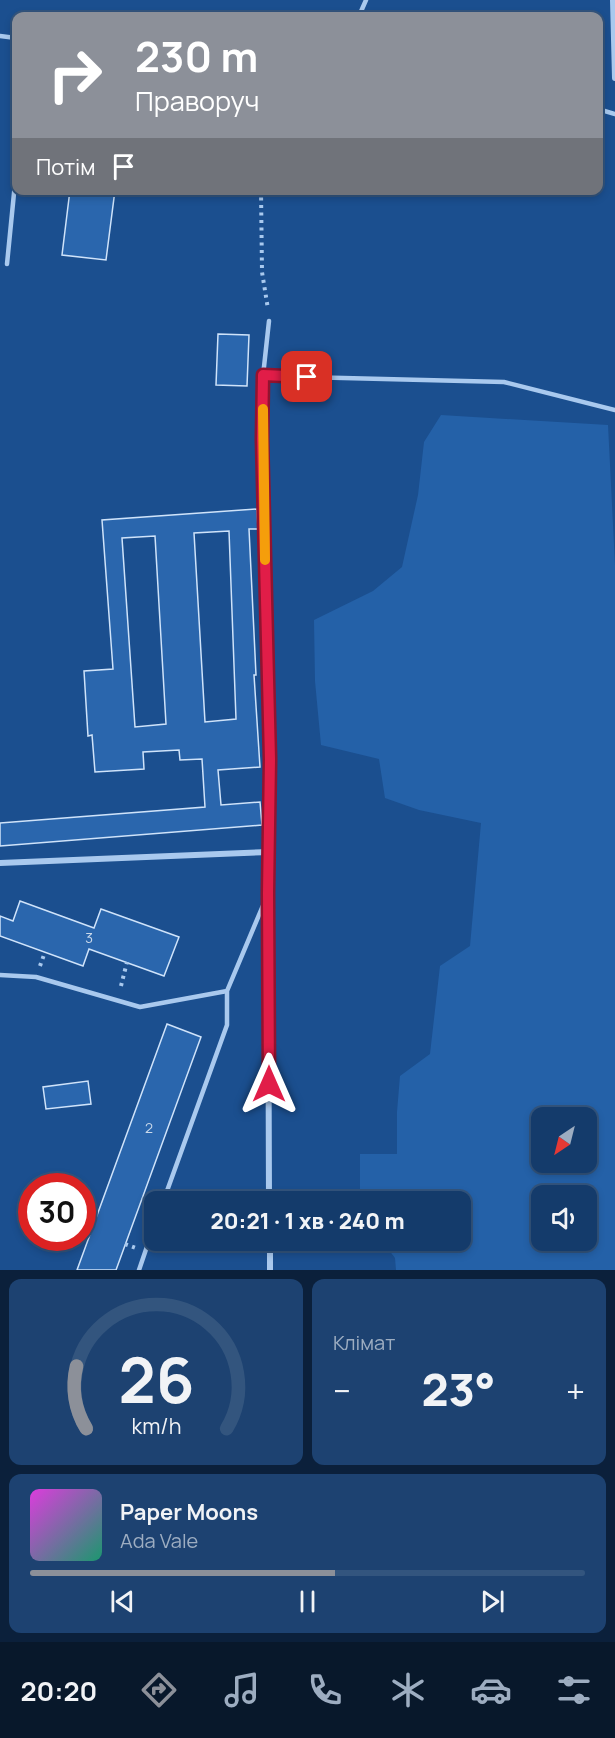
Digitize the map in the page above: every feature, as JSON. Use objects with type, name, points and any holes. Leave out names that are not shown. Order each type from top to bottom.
[{"type":"street","points":[[613,0],[615,78]]},
{"type":"street","points":[[0,863],[269,852],[269,1191]]},
{"type":"street","points":[[270,1251],[270,1270]]},
{"type":"lane","points":[[7,264],[14,195]]},
{"type":"lane","points":[[269,321],[263,375],[262,439],[270,759],[269,852]]},
{"type":"lane","points":[[263,375],[504,382],[615,410]]},
{"type":"lane","points":[[167,1191],[227,1025],[227,992],[268,893]]},
{"type":"lane","points":[[0,975],[36,977],[140,1007],[227,992]]},
{"type":"lane","points":[[139,1270],[145,1251]]},
{"type":"path","points":[[261,195],[262,272],[269,321]]},
{"type":"path","points":[[121,987],[127,962]]},
{"type":"shaded area","points":[[441,415],[608,425],[615,565],[615,1270],[396,1270],[395,1258],[390,1251],[471,1251],[471,1191],[360,1190],[360,1154],[397,1154],[400,1076],[430,1054],[440,966],[470,946],[481,823],[419,810],[385,798],[379,759],[321,745],[315,681],[314,620],[373,591],[402,567],[418,495],[424,442]]},
{"type":"building","points":[[69,195],[114,195],[106,260],[62,255]]},
{"type":"building","points":[[218,334],[249,335],[247,386],[216,385]]},
{"type":"building","points":[[257,509],[258,529],[249,529],[260,767],[218,770],[221,805],[260,802],[262,825],[0,846],[0,823],[205,807],[202,759],[180,760],[179,750],[143,752],[144,769],[95,772],[92,735],[88,736],[84,671],[113,669],[102,520]],"holes":[[[229,531],[236,719],[205,722],[194,533]],[[155,536],[166,724],[135,727],[122,538]]]},
{"type":"building","points":[[20,901],[94,928],[101,909],[179,937],[164,976],[89,949],[83,966],[0,936],[0,916],[13,921]]},
{"type":"building","points":[[167,1024],[201,1037],[116,1270],[77,1270],[84,1251],[96,1251],[96,1218]]},
{"type":"building","points":[[88,1081],[91,1104],[46,1109],[43,1087]]},
{"type":"slow traffic","points":[[263,409],[265,560]]},
{"type":"route","points":[[269,1084],[270,759],[262,439],[263,375],[307,377]]}]
